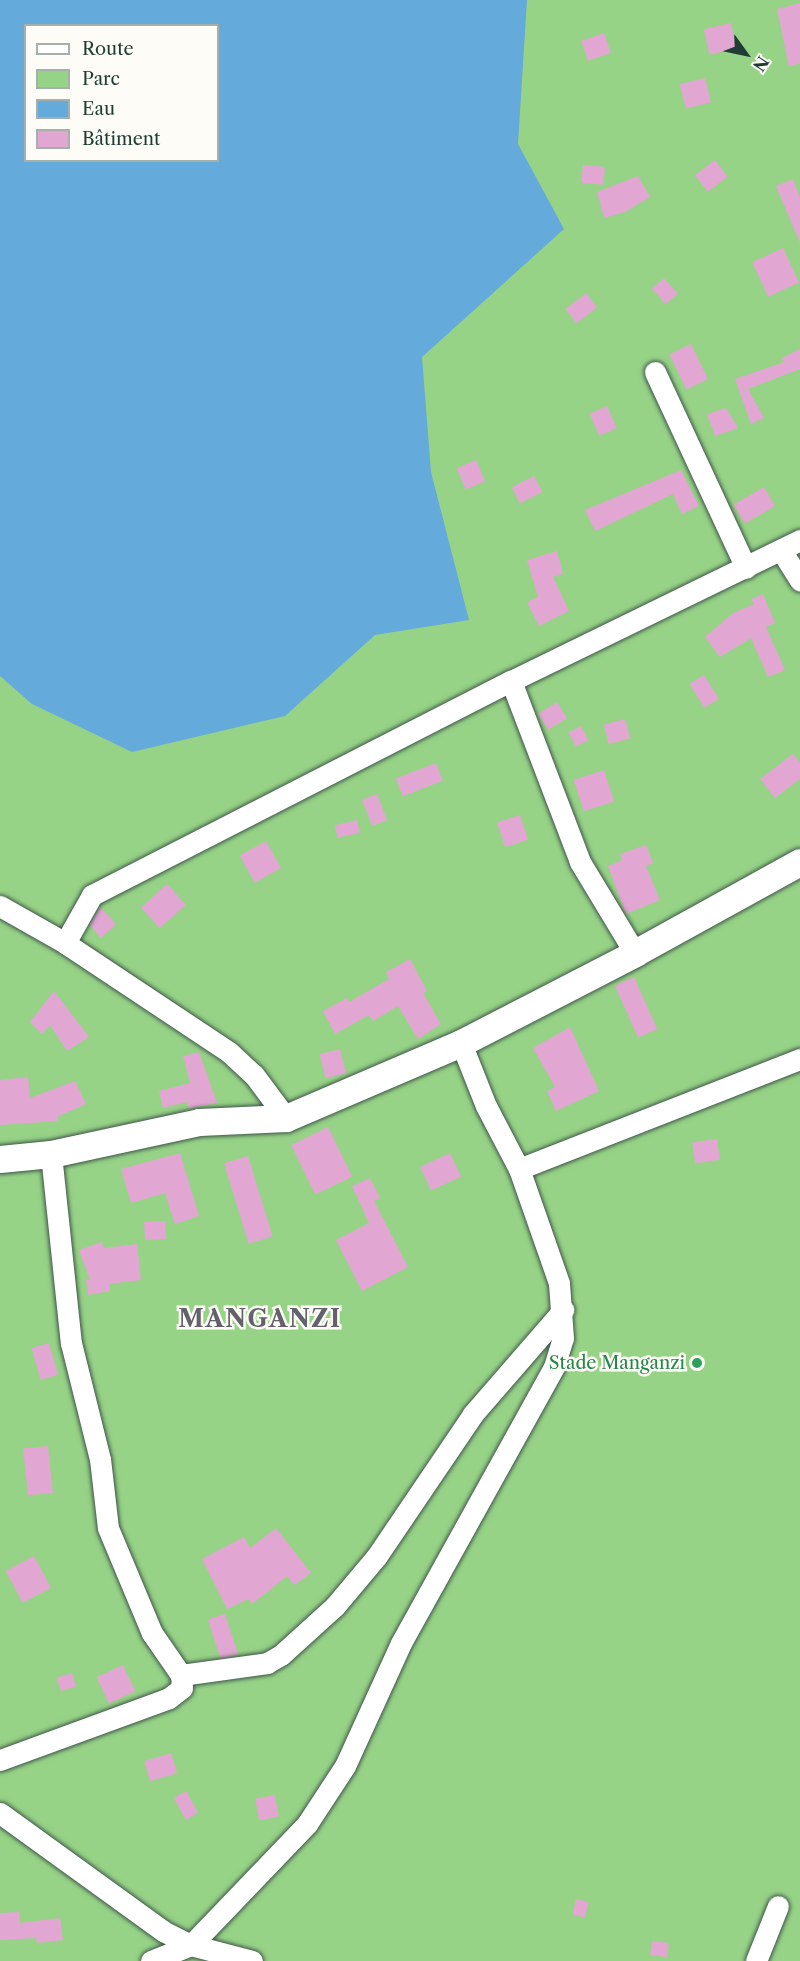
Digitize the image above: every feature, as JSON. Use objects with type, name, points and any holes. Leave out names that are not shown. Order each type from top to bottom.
[{"type":"main road","points":[[0,1159],[51,1154],[199,1122],[286,1118],[461,1043],[635,953],[800,862]]},
{"type":"street","points":[[655,372],[746,568]]},
{"type":"street","points":[[65,943],[92,895],[511,681],[800,540]]},
{"type":"street","points":[[782,550],[800,580]]},
{"type":"street","points":[[511,681],[580,862],[635,953]]},
{"type":"street","points":[[0,906],[65,943],[229,1052],[254,1075],[286,1118]]},
{"type":"street","points":[[151,1961],[191,1945],[307,1824],[345,1766],[401,1643],[554,1367],[563,1338],[563,1310],[559,1283],[519,1169],[486,1106],[461,1043]]},
{"type":"street","points":[[519,1169],[800,1059]]},
{"type":"street","points":[[0,1760],[169,1698],[182,1688],[181,1675],[152,1633],[108,1528],[100,1459],[71,1343],[51,1154]]},
{"type":"street","points":[[181,1675],[267,1664],[335,1606],[378,1556],[473,1414],[563,1310]]},
{"type":"street","points":[[0,1813],[164,1931],[191,1945],[252,1961]]},
{"type":"street","points":[[756,1961],[778,1906]]},
{"type":"green space","points":[[0,0],[800,0],[800,1961],[0,1961]]},
{"type":"water","points":[[0,0],[527,0],[518,144],[564,229],[422,357],[431,472],[469,620],[375,635],[285,716],[132,752],[32,704],[0,676]]},
{"type":"building","points":[[800,3],[800,63],[789,67],[777,9]]},
{"type":"building","points":[[731,23],[737,48],[710,55],[704,29]]},
{"type":"building","points":[[604,33],[611,53],[588,61],[581,41]]},
{"type":"building","points":[[705,78],[711,102],[686,109],[680,84]]},
{"type":"building","points":[[715,160],[728,177],[708,192],[695,175]]},
{"type":"building","points":[[583,165],[605,167],[603,185],[581,183]]},
{"type":"building","points":[[638,176],[650,197],[625,212],[604,218],[597,192]]},
{"type":"building","points":[[793,179],[800,198],[800,243],[776,186]]},
{"type":"building","points":[[783,248],[799,282],[768,297],[752,262]]},
{"type":"building","points":[[664,278],[678,294],[666,304],[652,288]]},
{"type":"building","points":[[586,293],[597,307],[577,323],[566,309]]},
{"type":"building","points":[[691,344],[708,379],[687,390],[669,355]]},
{"type":"building","points":[[800,349],[800,369],[748,389],[764,418],[751,424],[735,379],[784,362],[782,358]]},
{"type":"building","points":[[607,406],[617,428],[599,436],[590,414]]},
{"type":"building","points":[[726,408],[738,428],[715,436],[707,414]]},
{"type":"building","points":[[476,460],[485,481],[466,489],[457,468]]},
{"type":"building","points":[[681,470],[699,506],[682,514],[673,494],[595,531],[585,510]]},
{"type":"building","points":[[534,476],[542,492],[520,503],[512,487]]},
{"type":"building","points":[[764,487],[775,506],[745,524],[734,505]]},
{"type":"building","points":[[557,551],[563,574],[553,577],[569,611],[539,626],[527,602],[538,597],[527,560]]},
{"type":"building","points":[[763,594],[775,623],[766,627],[785,670],[768,677],[751,638],[720,657],[705,637],[733,613],[754,604],[751,599]]},
{"type":"building","points":[[704,675],[719,699],[704,708],[690,684]]},
{"type":"building","points":[[557,702],[567,718],[548,730],[538,714]]},
{"type":"building","points":[[625,719],[630,738],[609,744],[604,725]]},
{"type":"building","points":[[581,726],[588,740],[576,747],[569,732]]},
{"type":"building","points":[[793,754],[800,763],[800,779],[775,798],[760,779]]},
{"type":"building","points":[[436,763],[443,781],[403,796],[396,778]]},
{"type":"building","points":[[604,770],[614,801],[584,811],[574,780]]},
{"type":"building","points":[[377,794],[387,820],[372,826],[362,800]]},
{"type":"building","points":[[520,815],[528,840],[505,847],[497,822]]},
{"type":"building","points":[[357,820],[360,833],[338,838],[335,825]]},
{"type":"building","points":[[266,841],[281,868],[255,883],[240,856]]},
{"type":"building","points":[[646,845],[653,863],[646,866],[660,900],[626,914],[608,866],[622,860],[620,854]]},
{"type":"building","points":[[167,884],[186,905],[160,928],[141,907]]},
{"type":"building","points":[[100,907],[116,924],[101,938],[90,925]]},
{"type":"building","points":[[410,959],[427,991],[423,993],[441,1024],[418,1039],[398,1006],[373,1021],[369,1015],[335,1034],[323,1011],[347,998],[349,1002],[389,979],[386,972]]},
{"type":"building","points":[[634,977],[657,1029],[638,1038],[615,986]]},
{"type":"building","points":[[54,991],[89,1037],[67,1051],[50,1025],[42,1034],[30,1022]]},
{"type":"building","points":[[570,1027],[599,1091],[556,1111],[547,1091],[555,1087],[533,1048]]},
{"type":"building","points":[[340,1049],[346,1073],[326,1078],[320,1054]]},
{"type":"building","points":[[199,1052],[217,1103],[189,1108],[187,1102],[163,1108],[159,1091],[190,1083],[183,1056]]},
{"type":"building","points":[[28,1077],[30,1098],[75,1081],[86,1104],[57,1117],[58,1121],[0,1125],[0,1080]]},
{"type":"building","points":[[328,1127],[352,1176],[315,1194],[291,1145]]},
{"type":"building","points":[[717,1139],[720,1160],[695,1163],[692,1142]]},
{"type":"building","points":[[180,1153],[199,1216],[175,1224],[165,1193],[131,1203],[121,1169]]},
{"type":"building","points":[[450,1153],[461,1177],[431,1191],[420,1167]]},
{"type":"building","points":[[248,1156],[273,1236],[249,1244],[224,1163]]},
{"type":"building","points":[[370,1178],[380,1198],[374,1201],[408,1267],[362,1291],[336,1240],[369,1223],[352,1186]]},
{"type":"building","points":[[165,1221],[166,1239],[145,1240],[144,1222]]},
{"type":"building","points":[[102,1242],[104,1248],[137,1244],[141,1280],[109,1284],[110,1291],[88,1295],[86,1280],[90,1280],[79,1250]]},
{"type":"building","points":[[49,1343],[58,1375],[41,1380],[32,1348]]},
{"type":"building","points":[[48,1446],[53,1493],[28,1495],[23,1449]]},
{"type":"building","points":[[276,1528],[311,1573],[294,1585],[287,1576],[252,1604],[248,1599],[227,1609],[202,1559],[244,1537],[250,1548]]},
{"type":"building","points":[[34,1556],[51,1588],[23,1603],[6,1571]]},
{"type":"building","points":[[225,1614],[238,1654],[221,1660],[208,1620]]},
{"type":"building","points":[[123,1665],[135,1691],[109,1704],[97,1677]]},
{"type":"building","points":[[72,1673],[76,1686],[61,1691],[57,1678]]},
{"type":"building","points":[[171,1753],[177,1773],[150,1781],[144,1761]]},
{"type":"building","points":[[186,1791],[198,1813],[186,1820],[174,1798]]},
{"type":"building","points":[[275,1795],[279,1817],[259,1820],[255,1798]]},
{"type":"building","points":[[576,1899],[589,1902],[585,1918],[572,1915]]},
{"type":"building","points":[[19,1912],[20,1923],[60,1918],[63,1940],[37,1943],[36,1938],[0,1940],[0,1913]]},
{"type":"building","points":[[652,1941],[669,1943],[667,1957],[650,1955]]},
{"type":"place","name":"Stade Manganzi","points":[[697,1363]]},
{"type":"district","name":"MANGANZI","points":[[260,1319]]}]
